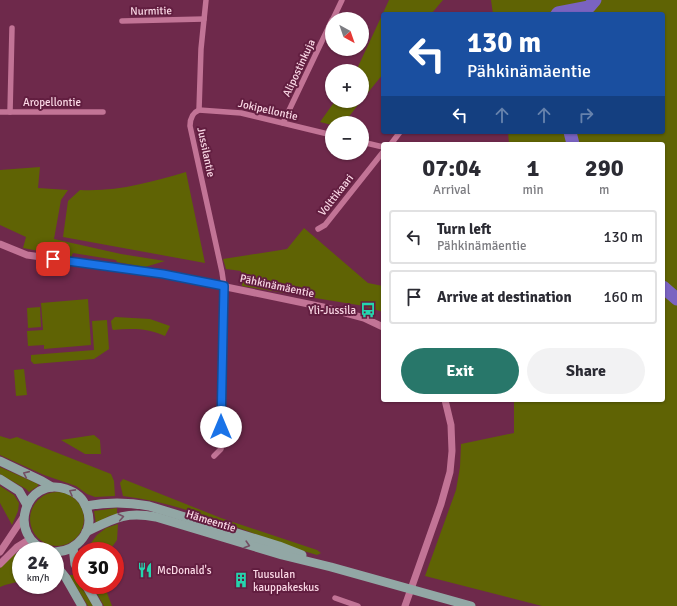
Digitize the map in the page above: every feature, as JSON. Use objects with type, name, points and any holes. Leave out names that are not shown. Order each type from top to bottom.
[{"type":"main road","points":[[0,461],[52,487]]},
{"type":"main road","points":[[0,479],[19,491],[28,505]]},
{"type":"main road","points":[[33,542],[30,539],[25,528],[24,516],[28,505],[31,499],[40,491],[52,487],[58,487],[70,490],[79,497],[86,506],[89,518],[86,532],[79,542]]},
{"type":"main road","name":"Hämeentie","points":[[86,506],[95,504],[135,503],[149,506],[279,546],[331,567]]},
{"type":"main road","name":"Hämeentie","points":[[86,532],[113,518],[142,514],[282,555],[471,606]]},
{"type":"main road","points":[[64,575],[82,606]]},
{"type":"main road","points":[[91,594],[98,606]]},
{"type":"street","name":"Jussilantie","points":[[206,0],[201,49],[199,110],[194,112],[190,119],[190,126],[224,286],[221,449],[214,456]]},
{"type":"street","name":"Alipostinkuja","points":[[336,12],[342,0]]},
{"type":"street","name":"Nurmitie","points":[[122,21],[204,19]]},
{"type":"street","points":[[10,112],[12,28]]},
{"type":"street","name":"Alipostinkuja","points":[[283,123],[325,35]]},
{"type":"street","name":"Jokipellontie","points":[[199,110],[241,113],[325,133]]},
{"type":"street","name":"Aropellontie","points":[[0,112],[103,112]]},
{"type":"street","points":[[369,144],[381,147]]},
{"type":"street","name":"Volttikaari","points":[[318,229],[325,225],[381,155]]},
{"type":"street","name":"Pähkinämäentie","points":[[0,244],[27,254],[163,274],[323,307],[364,318],[381,326]]},
{"type":"street","points":[[405,606],[446,489],[450,472],[452,451],[451,424],[446,402]]},
{"type":"street","points":[[0,552],[24,516]]},
{"type":"street","points":[[0,564],[17,547],[30,539]]},
{"type":"street","points":[[335,598],[358,606]]},
{"type":"shaded area","points":[[389,0],[443,0],[433,12],[383,12]]},
{"type":"shaded area","points":[[491,0],[677,0],[677,606],[542,606],[425,576],[456,490],[460,467],[461,444],[514,433],[514,402],[665,402],[665,142],[509,142],[508,134],[665,134],[665,12],[493,12]]},
{"type":"shaded area","points":[[381,17],[381,76],[369,91],[369,64],[359,64],[363,56],[369,56],[369,43]]},
{"type":"shaded area","points":[[330,108],[356,108],[349,116],[325,116],[325,123],[320,122]]},
{"type":"shaded area","points":[[40,167],[38,188],[68,190],[61,200],[54,239],[121,254],[165,261],[145,267],[117,262],[116,260],[73,253],[71,257],[23,248],[26,237],[0,225],[0,170]]},
{"type":"shaded area","points":[[186,172],[205,263],[63,237],[68,201],[80,190],[121,188],[147,183]]},
{"type":"shaded area","points":[[304,228],[368,283],[381,286],[381,311],[364,306],[242,286],[241,271],[226,269],[223,259],[287,249]]},
{"type":"shaded area","points":[[88,299],[91,345],[44,349],[44,345],[28,346],[27,331],[43,330],[41,303]]},
{"type":"shaded area","points":[[40,307],[41,327],[28,328],[27,308]]},
{"type":"shaded area","points":[[115,317],[150,319],[170,326],[165,336],[152,331],[139,329],[113,330],[111,321]]},
{"type":"shaded area","points":[[107,320],[109,349],[94,359],[34,364],[31,361],[31,355],[94,350],[92,321]]},
{"type":"shaded area","points":[[24,369],[27,395],[16,396],[14,370]]},
{"type":"shaded area","points":[[94,435],[100,440],[101,454],[85,454],[61,440]]},
{"type":"shaded area","points":[[0,436],[10,439],[17,437],[111,474],[114,481],[115,496],[95,497],[87,494],[76,486],[44,475],[0,455]]},
{"type":"shaded area","points":[[0,467],[38,484],[38,486],[29,492],[0,474]]},
{"type":"shaded area","points":[[123,479],[221,518],[317,550],[321,553],[317,555],[221,521],[173,506],[123,496],[120,483]]},
{"type":"shaded area","points":[[0,486],[14,495],[19,503],[18,511],[12,525],[0,503]]},
{"type":"shaded area","points":[[52,492],[62,492],[72,496],[80,504],[84,514],[84,524],[80,534],[72,542],[64,545],[64,542],[42,542],[34,534],[30,524],[30,514],[34,504],[42,496]]},
{"type":"shaded area","points":[[117,508],[117,514],[109,516],[96,524],[94,511]]},
{"type":"shaded area","points":[[118,524],[116,542],[92,542],[97,535],[106,528]]},
{"type":"shaded area","points":[[12,556],[12,583],[0,587],[0,568]]},
{"type":"shaded area","points":[[81,594],[86,594],[93,606],[88,606]]},
{"type":"shaded area","points":[[97,594],[107,594],[112,606],[104,606]]},
{"type":"waterway","points":[[563,12],[589,7],[595,0]]},
{"type":"waterway","points":[[570,134],[572,142]]},
{"type":"waterway","points":[[665,289],[677,299]]},
{"type":"place","name":"Yli-Jussila","points":[[368,310]]},
{"type":"place","name":"McDonald's","points":[[145,570]]},
{"type":"place","name":"Tuusulan kauppakeskus","points":[[241,580]]},
{"type":"route","points":[[53,259],[163,274],[224,286],[221,427]]}]
